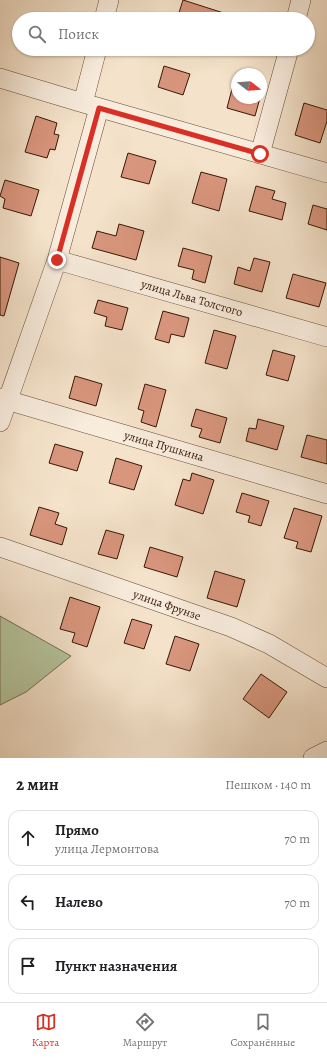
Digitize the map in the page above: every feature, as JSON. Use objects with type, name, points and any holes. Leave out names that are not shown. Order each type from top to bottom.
[{"type":"street","points":[[106,12],[109,0]]},
{"type":"street","points":[[298,12],[301,0]]},
{"type":"street","points":[[0,422],[4,399],[57,260],[91,106],[95,56]]},
{"type":"street","points":[[260,154],[287,56]]},
{"type":"street","points":[[0,78],[91,106],[327,173]]},
{"type":"street","name":"улица Льва Толстого","points":[[57,260],[327,337]]},
{"type":"street","name":"улица Пушкина","points":[[4,399],[327,494]]},
{"type":"street","name":"улица Фрунзе","points":[[0,548],[231,627],[269,644],[327,678]]},
{"type":"street","points":[[313,758],[327,751]]},
{"type":"green space","points":[[0,616],[71,656],[26,692],[0,705]]},
{"type":"building","points":[[183,0],[220,12],[179,12]]},
{"type":"building","points":[[164,66],[190,74],[183,95],[158,87]]},
{"type":"building","points":[[231,93],[231,104],[258,104],[255,116],[227,108]]},
{"type":"building","points":[[304,103],[327,110],[327,121],[320,143],[295,135]]},
{"type":"building","points":[[36,116],[57,123],[54,134],[59,135],[55,150],[50,149],[47,158],[25,152]]},
{"type":"building","points":[[128,153],[156,161],[149,184],[121,177]]},
{"type":"building","points":[[201,172],[227,179],[219,211],[192,203]]},
{"type":"building","points":[[5,180],[39,190],[31,216],[3,208],[5,199],[0,196]]},
{"type":"building","points":[[256,186],[275,191],[272,199],[286,203],[282,220],[249,211]]},
{"type":"building","points":[[313,205],[327,209],[327,230],[308,224]]},
{"type":"building","points":[[119,224],[144,231],[136,260],[92,248],[97,231],[116,236]]},
{"type":"building","points":[[183,248],[212,256],[205,283],[192,279],[194,270],[178,266]]},
{"type":"building","points":[[0,257],[19,263],[4,316],[0,315]]},
{"type":"building","points":[[254,258],[270,262],[262,292],[234,284],[238,267],[250,271]]},
{"type":"building","points":[[293,274],[326,283],[319,307],[286,298]]},
{"type":"building","points":[[98,300],[128,308],[122,330],[105,326],[107,317],[94,313]]},
{"type":"building","points":[[163,311],[189,318],[184,337],[171,334],[169,343],[155,339]]},
{"type":"building","points":[[214,330],[236,336],[227,369],[205,363]]},
{"type":"building","points":[[273,350],[295,356],[288,381],[266,375]]},
{"type":"building","points":[[75,376],[102,384],[96,406],[69,398]]},
{"type":"building","points":[[145,384],[166,390],[156,427],[141,422],[144,411],[138,409]]},
{"type":"building","points":[[196,409],[227,418],[220,443],[199,437],[202,429],[191,426]]},
{"type":"building","points":[[258,419],[284,426],[277,450],[246,441],[249,428],[256,429]]},
{"type":"building","points":[[307,435],[327,440],[327,464],[301,457]]},
{"type":"building","points":[[55,444],[83,452],[77,471],[49,463]]},
{"type":"building","points":[[116,458],[142,466],[134,490],[109,483]]},
{"type":"building","points":[[192,473],[214,480],[203,514],[175,505],[183,479],[190,481]]},
{"type":"building","points":[[242,493],[269,501],[261,526],[248,522],[250,516],[236,512]]},
{"type":"building","points":[[39,507],[59,513],[55,524],[67,528],[62,545],[30,535]]},
{"type":"building","points":[[294,508],[322,516],[311,552],[296,548],[298,542],[284,538]]},
{"type":"building","points":[[106,530],[124,535],[117,559],[98,554]]},
{"type":"building","points":[[150,547],[183,557],[177,577],[144,567]]},
{"type":"building","points":[[215,571],[245,580],[237,607],[207,598]]},
{"type":"building","points":[[70,597],[100,607],[87,647],[72,642],[75,633],[60,629]]},
{"type":"building","points":[[132,619],[152,625],[144,649],[124,643]]},
{"type":"building","points":[[175,636],[199,644],[190,671],[166,664]]},
{"type":"building","points":[[261,674],[287,692],[269,718],[243,699]]},
{"type":"route","points":[[57,260],[99,108],[260,154]]}]
